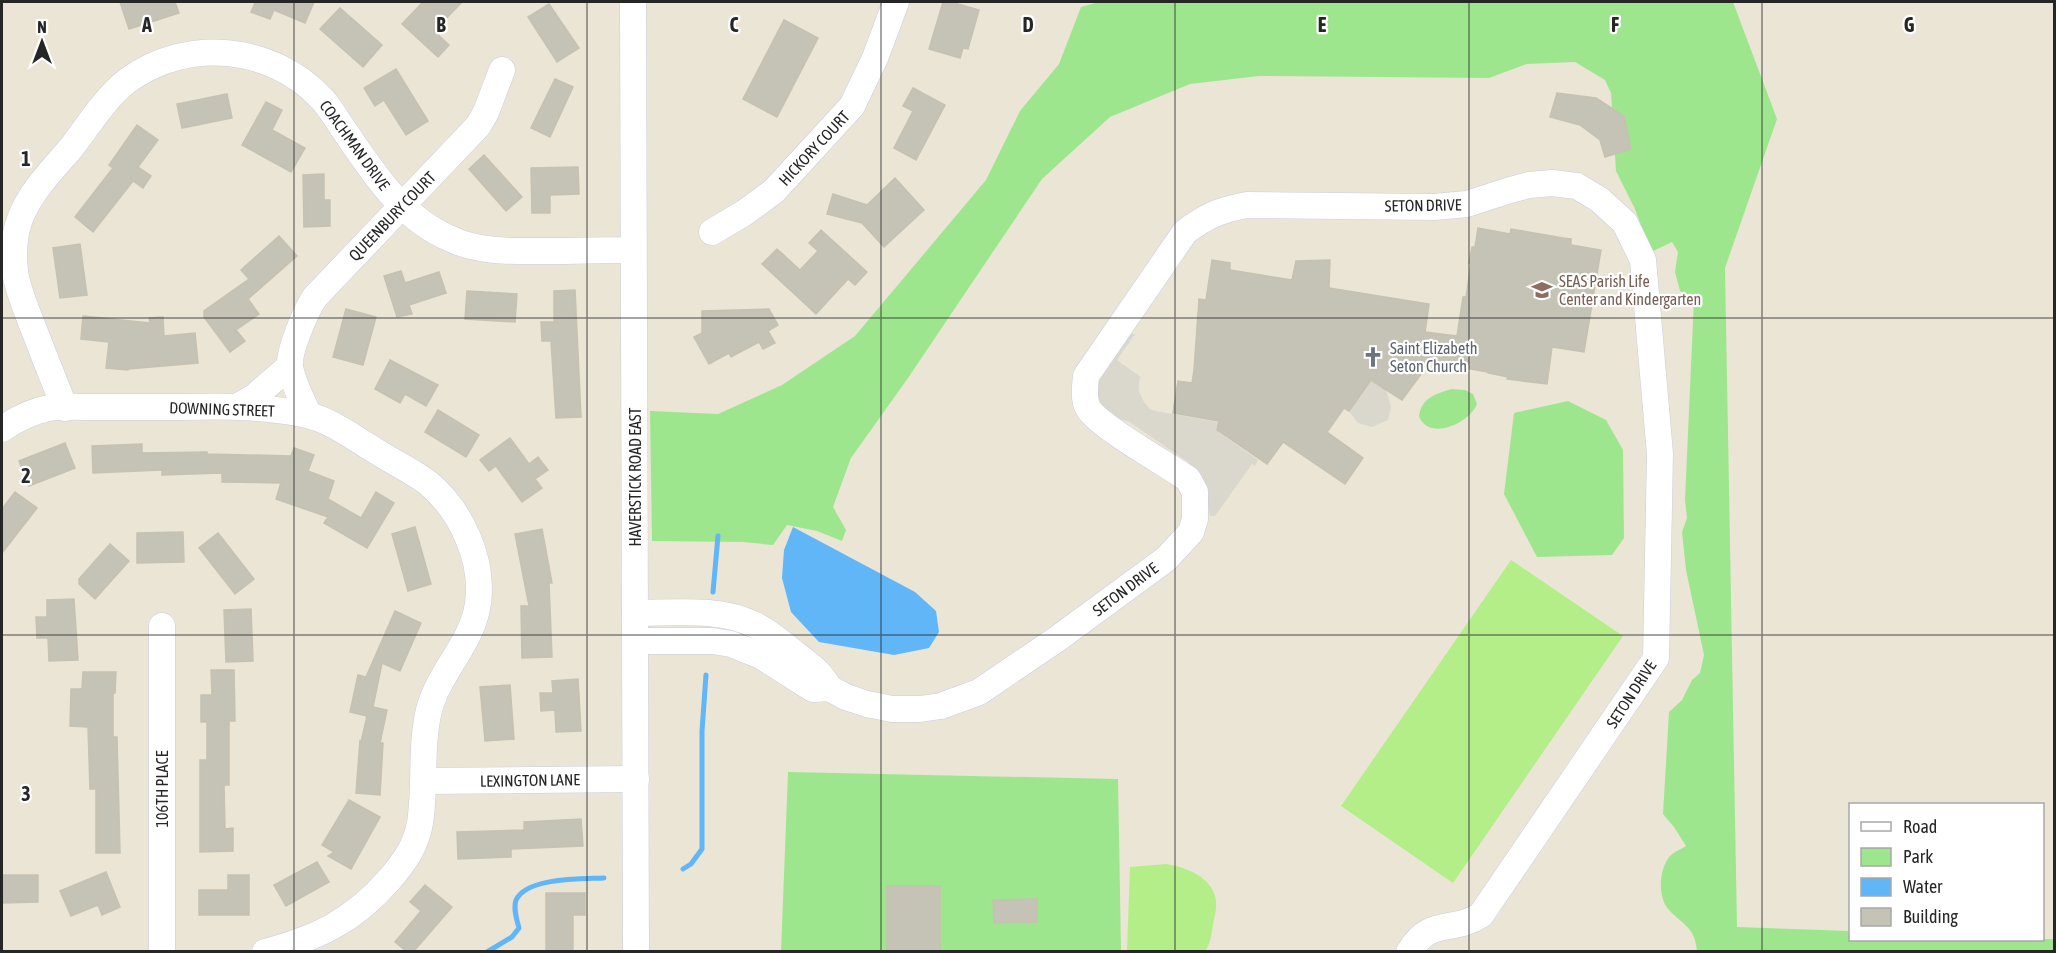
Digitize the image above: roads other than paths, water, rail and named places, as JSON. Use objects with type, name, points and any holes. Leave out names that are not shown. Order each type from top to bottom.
[{"type":"street","name":"HAVERSTICK ROAD EAST","points":[[633,2],[636,951]]},
{"type":"street","name":"HICKORY COURT","points":[[712,232],[744,213],[774,191],[852,106],[875,58],[896,2]]},
{"type":"street","name":"COACHMAN DRIVE","points":[[65,408],[15,273],[14,246],[21,218],[36,191],[108,100],[127,81],[152,67],[188,54],[229,52],[265,60],[298,78],[322,99],[383,186],[402,206],[450,239],[496,251],[633,250]]},
{"type":"street","name":"QUEENBURY COURT","points":[[290,366],[298,331],[308,306],[478,126],[486,112],[502,70]]},
{"type":"street","name":"SETON DRIVE","points":[[636,641],[713,641],[731,644],[761,656],[813,689],[829,688],[856,700],[892,709],[941,706],[978,692],[1108,603],[1166,559],[1191,532],[1197,503],[1195,492],[1188,478],[1103,424],[1089,410],[1084,396],[1086,376],[1185,232],[1205,217],[1225,209],[1246,205],[1434,207],[1467,204],[1529,185],[1552,183],[1576,186],[1600,201],[1625,223],[1643,260],[1660,454],[1656,658],[1481,915],[1474,920],[1455,926],[1440,926],[1428,931],[1415,942],[1409,951]]},
{"type":"street","points":[[238,406],[254,397],[290,366],[299,395],[309,415]]},
{"type":"street","name":"DOWNING STREET","points":[[2,429],[14,421],[47,408],[238,406],[309,415],[343,431],[428,483],[450,507],[471,544],[478,571],[478,603],[468,638],[432,699],[424,731],[424,781],[420,823],[414,846],[372,900],[345,921],[316,936],[265,951]]},
{"type":"street","name":"SETON DRIVE","points":[[635,613],[711,614],[744,620],[767,632],[814,668],[822,675],[829,688]]},
{"type":"street","name":"106TH PLACE","points":[[162,626],[162,951]]},
{"type":"street","name":"LEXINGTON LANE","points":[[424,781],[636,779]]},
{"type":"water","points":[[793,527],[915,592],[936,611],[939,632],[929,648],[894,655],[819,642],[791,612],[782,578],[784,550]]},
{"type":"waterway","points":[[713,592],[718,536]]},
{"type":"waterway","points":[[683,869],[691,864],[702,849],[702,731],[706,675]]},
{"type":"waterway","points":[[487,952],[512,937],[519,928],[515,903],[522,892],[543,883],[604,878]]},
{"type":"place","name":"SEAS Parish Life Center and Kindergarten","points":[[1542,290]]},
{"type":"place","name":"Saint Elizabeth Seton Church","points":[[1373,357]]}]
